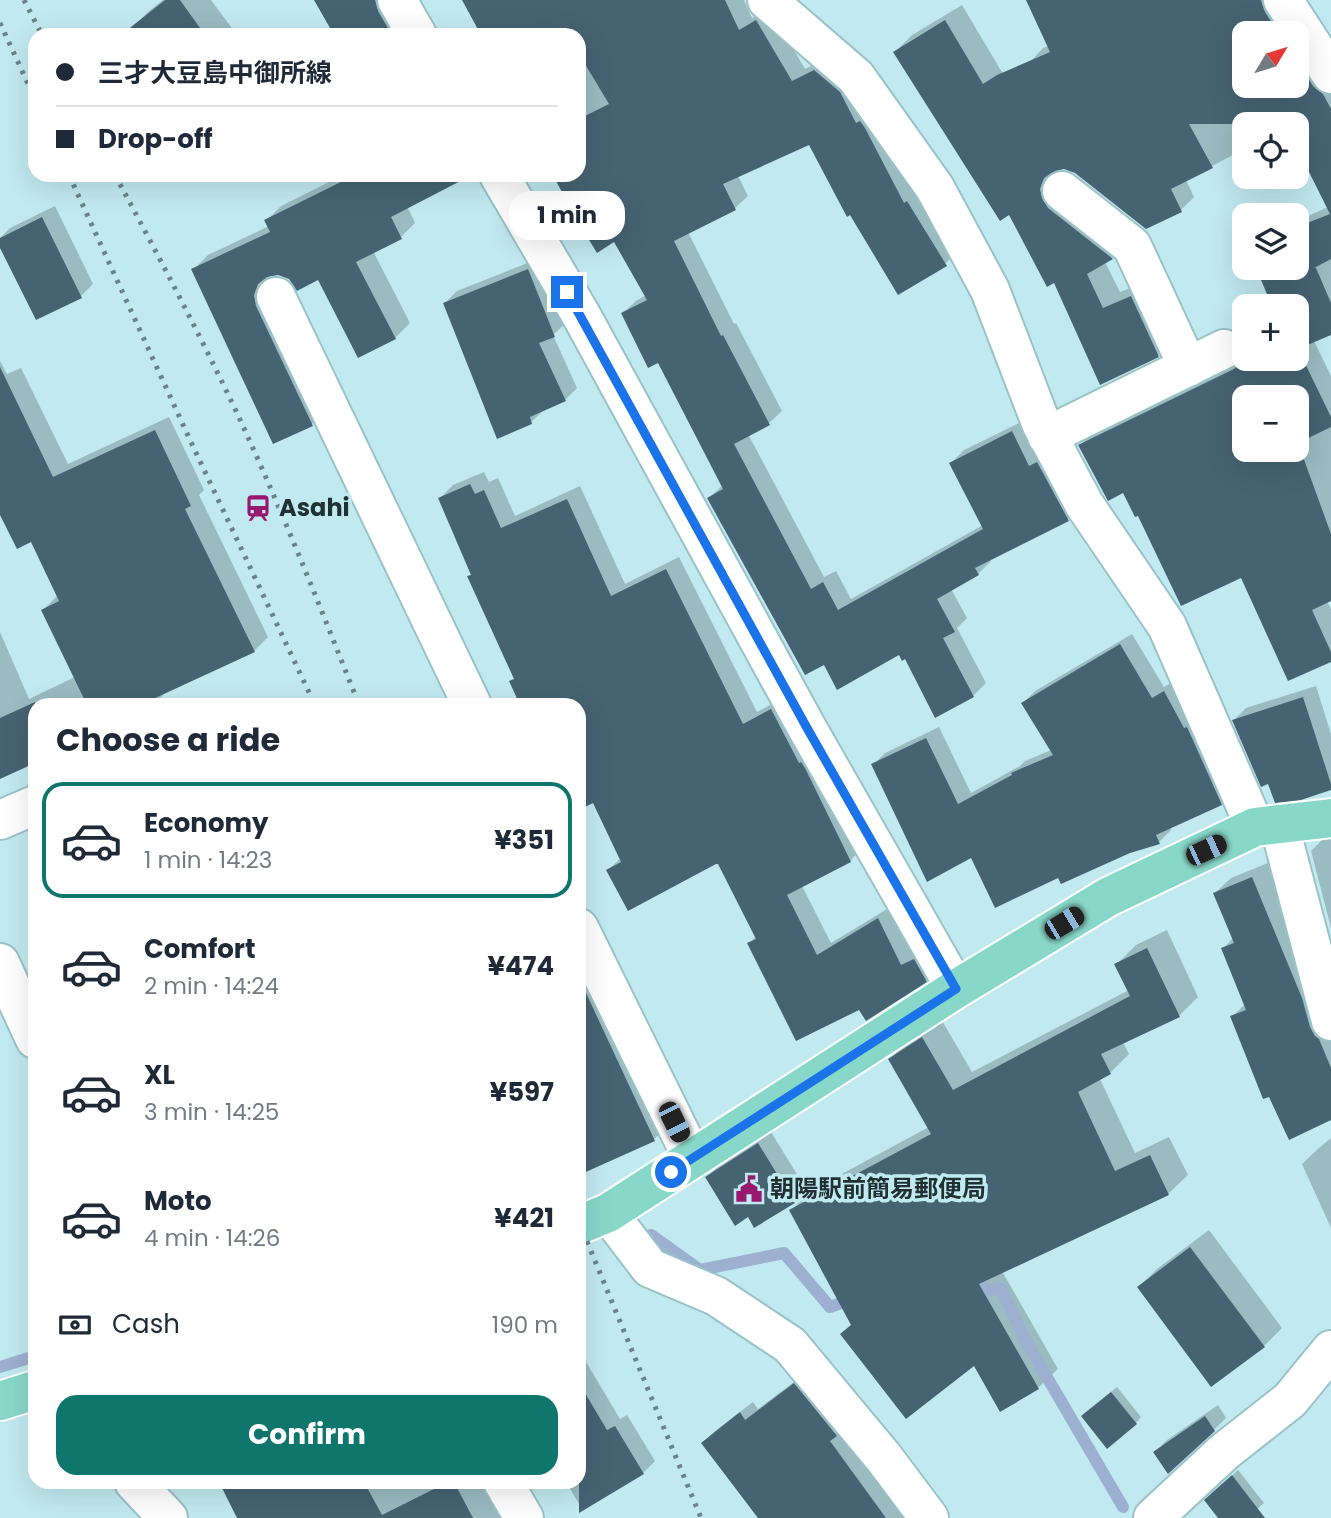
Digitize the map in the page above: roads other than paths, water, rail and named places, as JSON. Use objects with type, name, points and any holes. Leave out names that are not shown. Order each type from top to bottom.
[{"type":"main road","points":[[594,1219],[693,1159],[956,989],[1108,897],[1267,825],[1331,818]]},
{"type":"main road","points":[[0,1401],[28,1392]]},
{"type":"street","points":[[397,0],[414,28]]},
{"type":"street","points":[[766,0],[856,77],[935,188],[990,290],[1047,436],[1084,504],[1167,626],[1267,825],[1331,1021]]},
{"type":"street","points":[[1283,0],[1331,74]]},
{"type":"street","points":[[503,182],[581,315],[807,728],[956,989]]},
{"type":"street","points":[[1062,191],[1132,246],[1188,367]]},
{"type":"street","points":[[275,297],[469,698]]},
{"type":"street","points":[[1047,436],[1224,349]]},
{"type":"street","points":[[0,820],[28,808]]},
{"type":"street","points":[[586,942],[693,1159]]},
{"type":"street","points":[[0,963],[28,1024]]},
{"type":"street","points":[[594,1219],[650,1268],[716,1296],[790,1345],[884,1458],[929,1518]]},
{"type":"street","points":[[1153,1518],[1224,1452],[1290,1400],[1331,1350]]},
{"type":"street","points":[[141,1489],[168,1518]]},
{"type":"street","points":[[507,1489],[524,1518]]},
{"type":"waterway","points":[[651,1235],[700,1270],[784,1253],[830,1307],[855,1298]]},
{"type":"waterway","points":[[967,1290],[1001,1289],[1027,1343],[1123,1507]]},
{"type":"waterway","points":[[0,1367],[28,1358]]},
{"type":"railway","points":[[24,0],[38,28]]},
{"type":"railway","points":[[0,23],[28,84]]},
{"type":"railway","points":[[72,182],[312,698]]},
{"type":"railway","points":[[119,182],[236,411],[315,594],[356,698]]},
{"type":"railway","points":[[586,1239],[701,1518]]},
{"type":"place","name":"Asahi","points":[[258,508]]},
{"type":"place","name":"朝陽駅前簡易郵便局","points":[[749,1189]]}]
